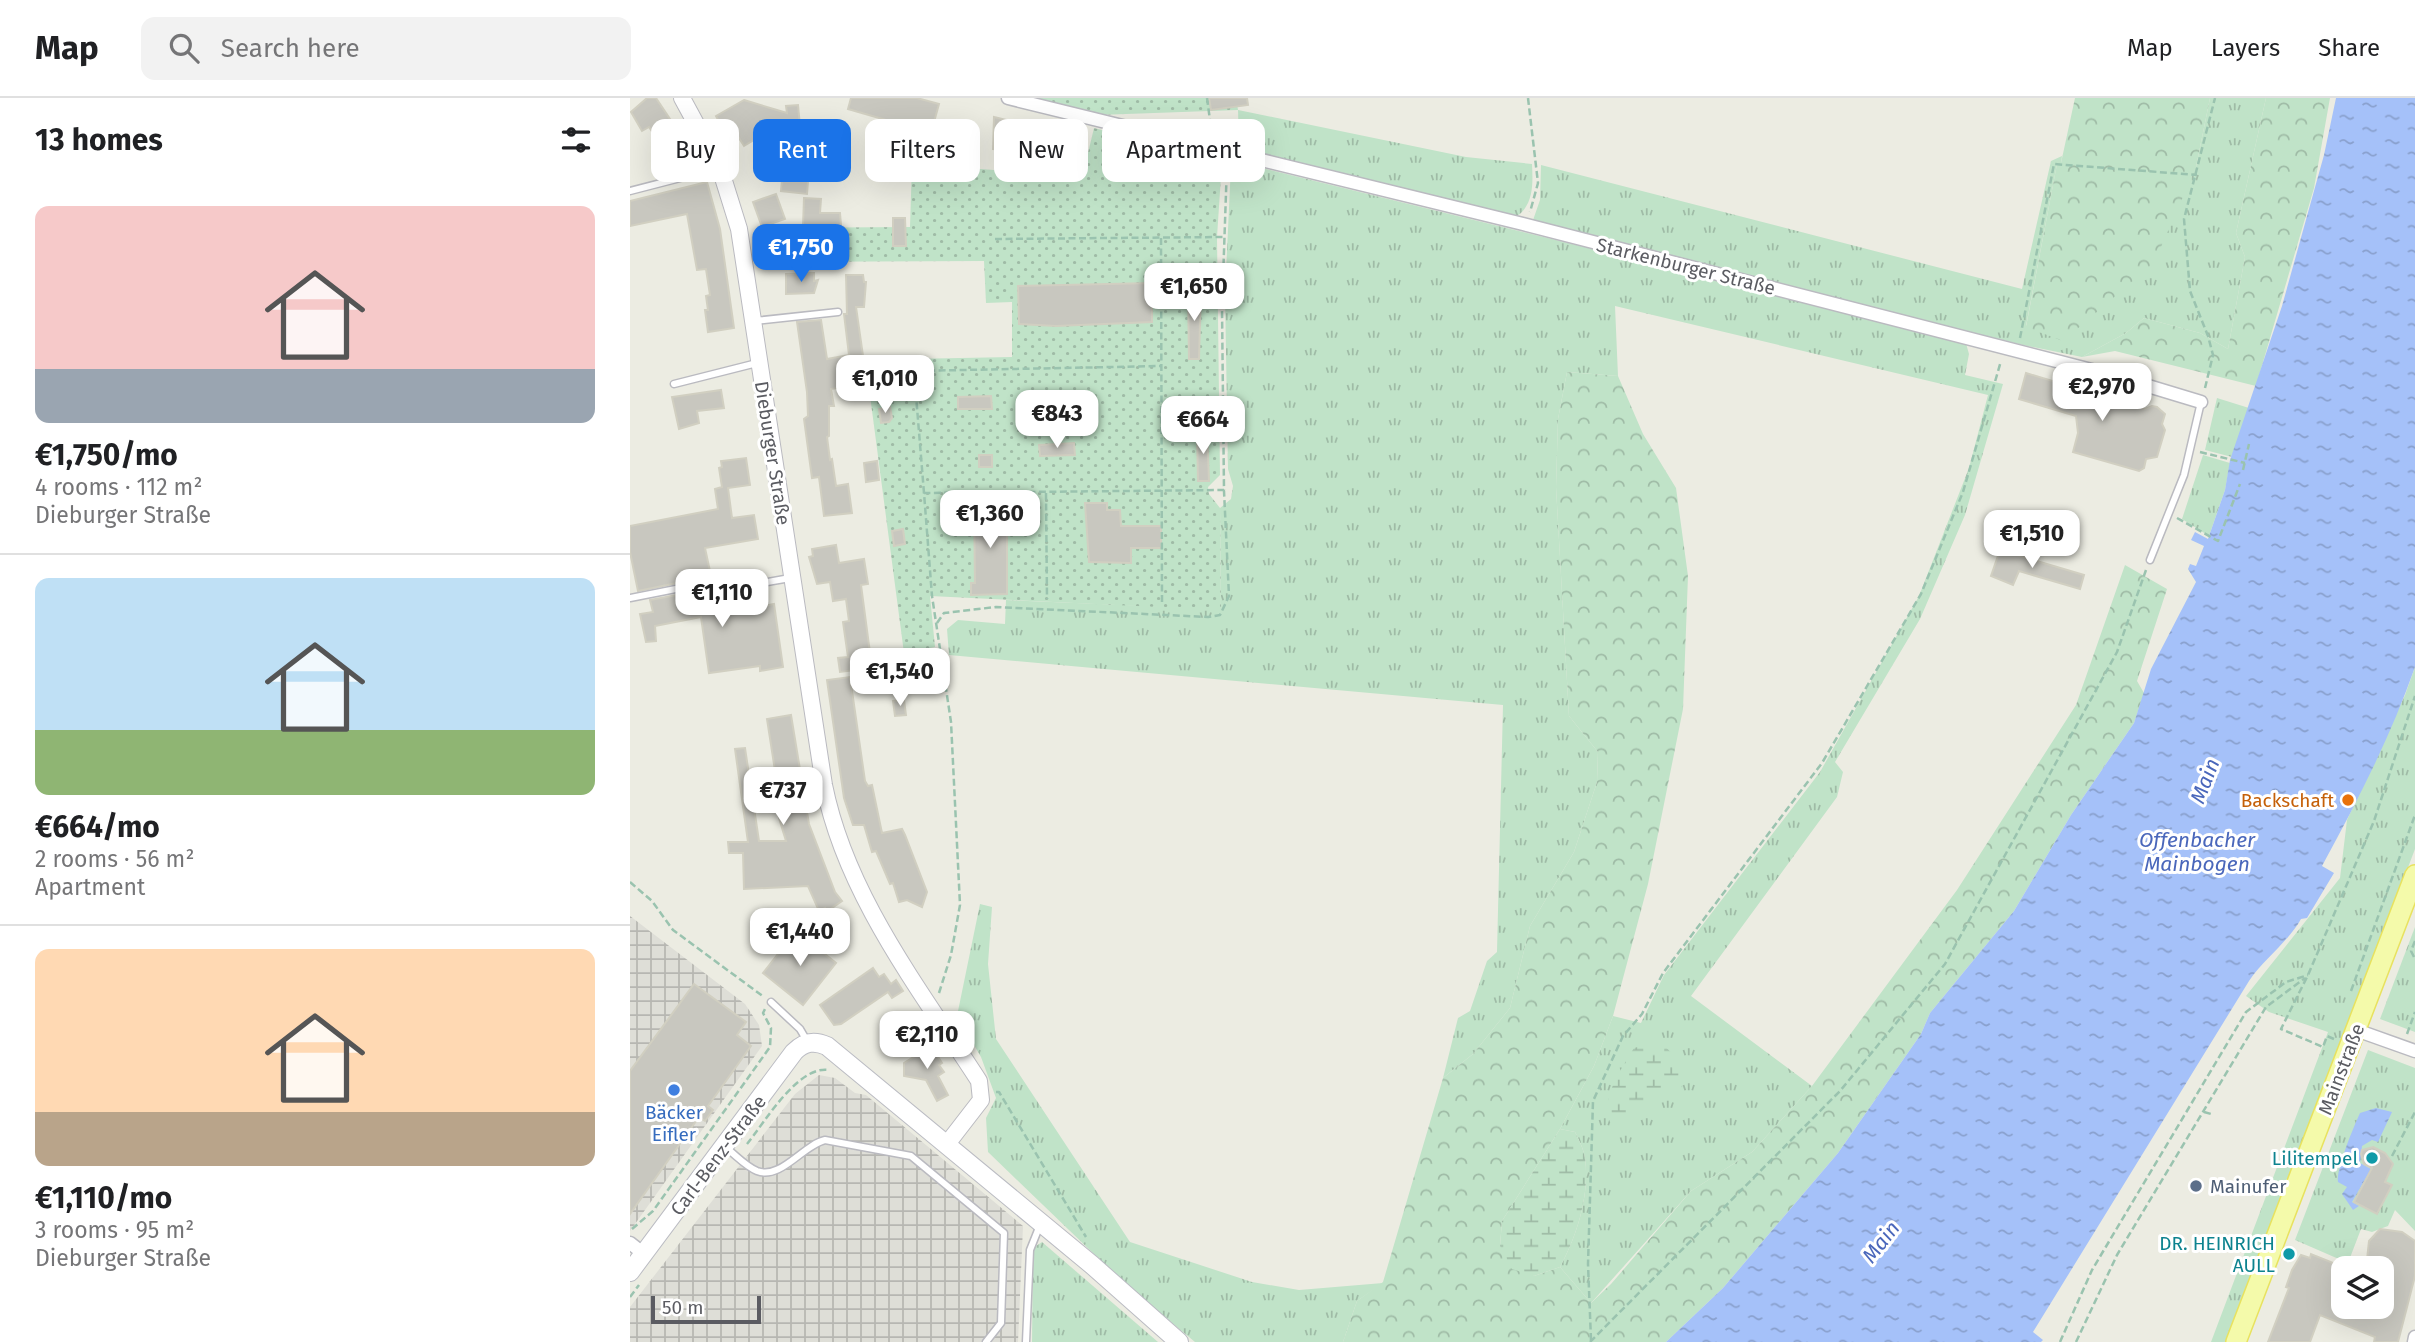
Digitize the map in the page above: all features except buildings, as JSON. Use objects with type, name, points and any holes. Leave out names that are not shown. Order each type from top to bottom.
[{"type":"main road","name":"Mainstraße","points":[[2236,1342],[2415,875]]},
{"type":"main road","points":[[808,1043],[827,1046],[1092,1265],[1179,1342]]},
{"type":"main road","name":"Carl-Benz-Straße","points":[[638,1274],[637,1249],[732,1152],[790,1056],[808,1043]]},
{"type":"street","name":"Dieburger Straße","points":[[682,98],[694,119]]},
{"type":"street","name":"Starkenburger Straße","points":[[1008,98],[1102,121]]},
{"type":"street","name":"Starkenburger Straße","points":[[1265,161],[2018,351],[2202,402]]},
{"type":"street","name":"Dieburger Straße","points":[[725,182],[739,229],[824,785],[838,843],[864,897],[979,1082],[982,1092]]},
{"type":"street","points":[[2356,1030],[2415,1051]]},
{"type":"street","points":[[947,1144],[981,1100],[982,1092]]},
{"type":"street","points":[[2414,1342],[2415,1337]]},
{"type":"lane","points":[[630,191],[664,182]]},
{"type":"lane","points":[[752,321],[838,312]]},
{"type":"lane","points":[[674,384],[759,362]]},
{"type":"lane","points":[[2150,559],[2184,475],[2202,402]]},
{"type":"lane","points":[[630,598],[726,579],[740,587],[792,578]]},
{"type":"lane","points":[[771,1002],[800,1029],[808,1043]]},
{"type":"lane","points":[[732,1152],[757,1171],[771,1171],[825,1140],[911,1156],[1004,1233],[1001,1323],[986,1342]]},
{"type":"lane","points":[[1026,1342],[1030,1250],[1041,1224]]},
{"type":"path","points":[[1208,98],[1211,119]]},
{"type":"path","points":[[1523,225],[1533,204],[1538,183],[1528,98]]},
{"type":"path","points":[[2202,402],[2213,355],[2190,291],[2185,219],[2215,98]]},
{"type":"path","points":[[2018,351],[2054,164],[2058,161],[2197,175]]},
{"type":"path","points":[[937,623],[944,614],[996,607],[1208,617],[1220,615],[1229,596],[1224,490],[1225,237],[1228,182]]},
{"type":"path","points":[[995,239],[1225,237]]},
{"type":"path","points":[[1161,238],[1162,603]]},
{"type":"path","points":[[1590,1341],[1588,1264],[1593,1101],[1623,1037],[1643,1014],[1663,973],[1822,763],[1921,594],[1963,492],[2004,348]]},
{"type":"path","points":[[928,1001],[941,991],[960,905],[951,722],[932,596],[914,371],[1161,366]]},
{"type":"path","points":[[2243,470],[2249,444]]},
{"type":"path","points":[[2190,449],[2245,463]]},
{"type":"path","points":[[2169,513],[2201,534],[2218,541],[2240,484]]},
{"type":"path","points":[[924,493],[1224,490]]},
{"type":"path","points":[[1046,493],[1047,599]]},
{"type":"path","points":[[1590,1341],[1840,1091],[1945,964],[2117,652],[2150,559]]},
{"type":"path","points":[[2327,1036],[2323,1047],[2281,1029],[2308,975],[2374,821],[2415,696]]},
{"type":"path","points":[[630,882],[652,901],[673,930],[771,1002],[763,1013],[771,1028],[770,1047],[653,1211],[630,1232]]},
{"type":"path","points":[[2415,941],[2411,951],[2415,959]]},
{"type":"path","points":[[2076,1342],[2099,1300],[2112,1267],[2266,1007],[2308,975]]},
{"type":"path","points":[[2060,1342],[2092,1270],[2246,1012],[2286,982],[2308,975]]},
{"type":"path","points":[[2402,1047],[2415,1012]]},
{"type":"path","points":[[2262,1017],[2266,1021]]},
{"type":"path","points":[[2242,1048],[2248,1051]]},
{"type":"path","points":[[732,1152],[803,1077],[819,1069]]},
{"type":"path","points":[[2224,1079],[2229,1080]]},
{"type":"path","points":[[982,1092],[999,1092],[1054,1188],[1099,1256],[1092,1265]]},
{"type":"path","points":[[2204,1112],[2211,1114]]},
{"type":"path","points":[[2392,1156],[2415,1112]]},
{"type":"path","points":[[2184,1144],[2190,1146]]},
{"type":"path","points":[[630,1297],[638,1274]]},
{"type":"path","points":[[2082,1332],[2087,1334]]},
{"type":"shaded area","points":[[630,916],[745,1004],[759,1025],[762,1046],[630,1231]]},
{"type":"shaded area","points":[[819,1075],[835,1078],[855,1093],[866,1095],[1023,1226],[1018,1342],[630,1342],[630,1307],[795,1094]]},
{"type":"green space","points":[[1030,98],[1236,98],[1238,110],[1098,115]]},
{"type":"green space","points":[[2075,98],[2210,98],[2196,167],[2154,263],[2063,341],[2026,327],[2057,164],[2061,163]]},
{"type":"green space","points":[[2210,98],[2266,98],[2236,233],[2245,257],[2228,349],[2200,333],[2144,318],[2126,333],[2082,357],[2023,345],[1532,223],[1540,200],[1541,165],[2022,289],[2051,161],[2062,156],[2061,164],[2057,164],[2026,326],[2196,167]]},
{"type":"green space","points":[[2266,98],[2330,98],[2314,188],[2256,386],[2115,351],[2082,357],[2126,333],[2144,318],[2200,333],[2228,349],[2245,257],[2236,233]]},
{"type":"green space","points":[[1238,110],[1466,157],[1532,164],[1531,194],[1525,208],[1514,218],[1265,156],[1265,119],[1238,119]]},
{"type":"green space","points":[[1094,128],[1102,130],[1102,182],[1221,182],[1217,237],[1220,475],[1208,487],[1209,494],[1220,508],[1221,610],[930,596],[935,647],[904,653],[869,388],[912,385],[909,359],[1012,357],[1012,302],[986,303],[984,261],[759,262],[756,228],[910,227],[911,182],[980,182],[980,169],[994,170],[994,182],[1088,182],[1088,153]]},
{"type":"green space","points":[[1265,169],[1965,340],[1969,354],[1965,375],[2003,384],[1965,515],[1920,619],[1835,762],[1843,772],[1837,797],[1691,996],[1812,1086],[1752,1152],[1691,1191],[1591,1303],[1560,1267],[1581,1214],[1586,1172],[1584,1152],[1575,1132],[1560,1129],[1594,1066],[1613,1016],[1641,1023],[1664,975],[1820,772],[1919,596],[1969,468],[1988,395],[1615,306],[1618,376],[1567,372],[1558,419],[1556,487],[1569,716],[1598,752],[1597,782],[1574,852],[1530,926],[1510,1008],[1473,1054],[1443,1078],[1458,1018],[1470,1011],[1487,961],[1497,952],[1503,705],[949,655],[947,629],[958,620],[1005,624],[1006,600],[1221,609],[1220,508],[1231,499],[1233,486],[1228,469],[1225,294],[1230,182],[1265,182]]},
{"type":"green space","points":[[1567,372],[1618,376],[1643,434],[1676,488],[1688,576],[1683,709],[1648,884],[1613,1016],[1594,1066],[1560,1129],[1502,1221],[1500,1246],[1534,1276],[1560,1267],[1591,1303],[1611,1284],[1691,1191],[1752,1152],[1812,1086],[1957,890],[2076,705],[2125,565],[2167,589],[2137,681],[2144,693],[2134,723],[2071,815],[2014,911],[1930,1013],[1921,1034],[1838,1153],[1723,1288],[1666,1342],[1343,1342],[1357,1301],[1383,1282],[1443,1078],[1473,1054],[1510,1008],[1530,926],[1574,852],[1597,782],[1598,752],[1569,716],[1556,487],[1558,419]]},
{"type":"green space","points":[[2217,398],[2249,408],[2232,457],[2205,450]]},
{"type":"green space","points":[[2203,455],[2230,463],[2225,490],[2209,536],[2182,519]]},
{"type":"green space","points":[[2415,667],[2415,849],[2228,1342],[2211,1342],[2328,1032],[2269,1012],[2246,996],[2340,878],[2347,820],[2405,695]]},
{"type":"green space","points":[[980,904],[992,907],[988,964],[996,1039],[1130,1242],[1252,1282],[1299,1290],[1383,1283],[1357,1301],[1343,1342],[1195,1342],[1124,1283],[988,1152],[986,1118],[996,1098],[981,1057],[957,1016]]},
{"type":"green space","points":[[2415,927],[2415,1032],[2380,1019]]},
{"type":"green space","points":[[1660,1041],[1680,1062],[1688,1078],[1681,1088],[1657,1092],[1621,1123],[1610,1122],[1610,1093],[1634,1048]]},
{"type":"green space","points":[[2368,1050],[2415,1068],[2415,1231],[2395,1210],[2388,1226],[2372,1232],[2361,1229],[2351,1256],[2332,1256],[2295,1240]]},
{"type":"green space","points":[[1560,1129],[1575,1132],[1584,1152],[1584,1200],[1572,1242],[1560,1267],[1534,1276],[1512,1269],[1500,1246],[1502,1221]]},
{"type":"green space","points":[[1042,1242],[1158,1342],[1032,1342],[1033,1248]]},
{"type":"water","name":"Offenbacher Mainbogen","points":[[2336,98],[2415,98],[2415,667],[2373,768],[2322,866],[2334,873],[2307,918],[2301,919],[2249,981],[2033,1332],[2043,1340],[2041,1342],[1666,1342],[1723,1288],[1838,1153],[1921,1034],[1930,1013],[2014,911],[2071,815],[2134,723],[2151,669],[2196,582],[2188,569],[2190,564],[2196,566],[2204,546],[2191,540],[2195,532],[2208,539],[2225,490],[2230,460],[2282,306],[2324,155]]},
{"type":"water","points":[[2376,1108],[2392,1112],[2378,1142],[2372,1140],[2362,1146],[2360,1163],[2371,1169],[2352,1202],[2359,1206],[2353,1210],[2342,1194],[2347,1187],[2338,1182],[2338,1176],[2360,1113]]},
{"type":"place","name":"Backschaft","points":[[2348,800]]},
{"type":"place","name":"Bäcker Eifler","points":[[674,1090]]},
{"type":"place","name":"Lilitempel","points":[[2372,1158]]},
{"type":"place","name":"Mainufer","points":[[2196,1186]]},
{"type":"place","name":"DR. HEINRICH AULL","points":[[2289,1254]]},
{"type":"water label","name":"Main","points":[[2205,781]]},
{"type":"water label","name":"Main","points":[[1881,1242]]}]
